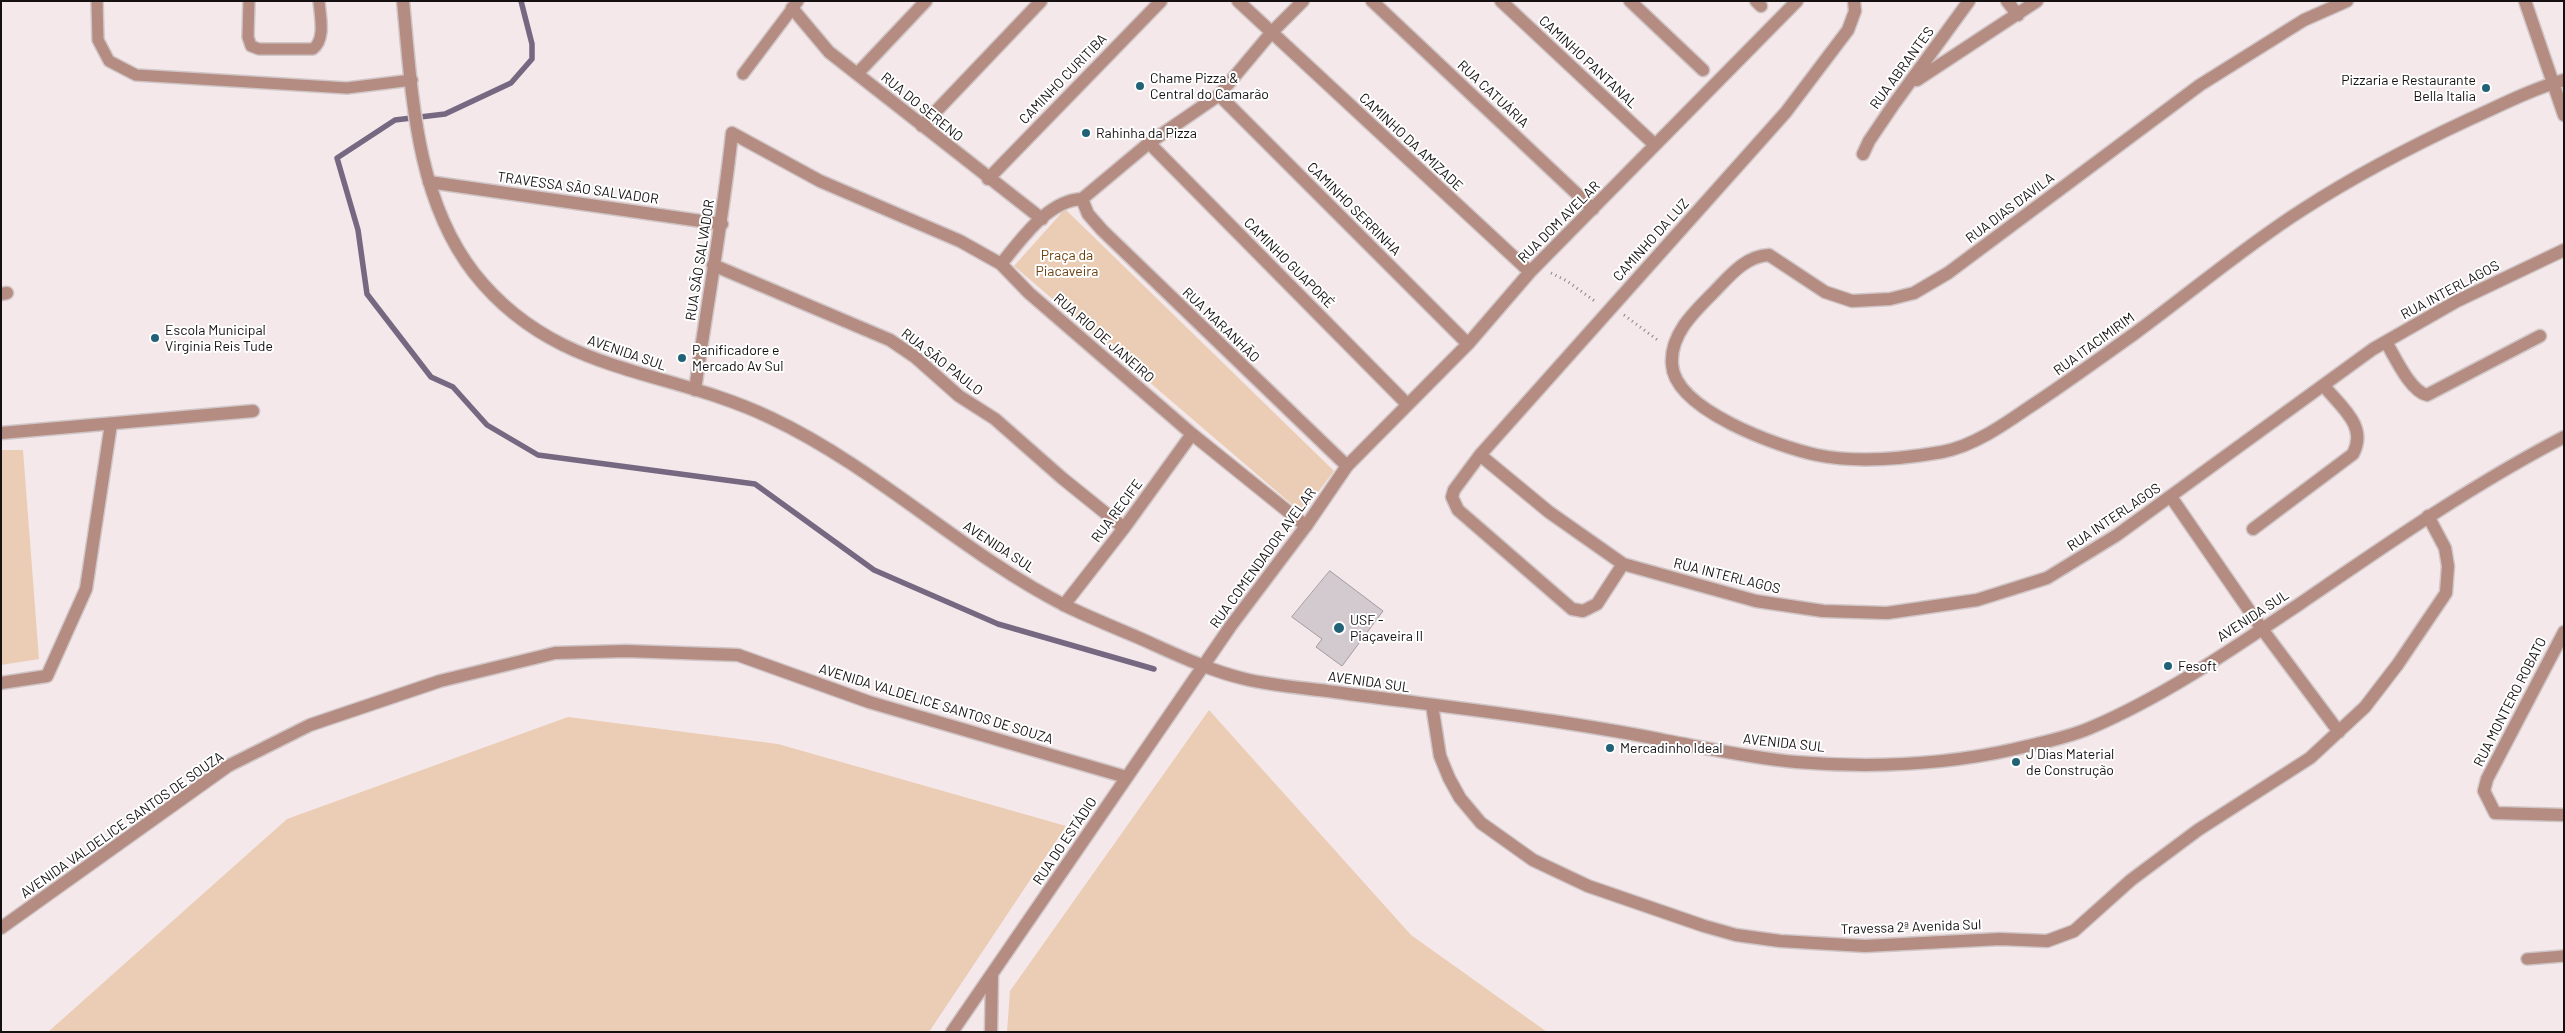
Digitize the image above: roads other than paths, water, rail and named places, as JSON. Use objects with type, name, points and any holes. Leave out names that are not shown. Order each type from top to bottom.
[{"type":"street","name":"AVENIDA SUL","points":[[403,1],[412,84],[424,155],[429,182],[440,214],[460,252],[475,274],[496,297],[535,331],[572,350],[623,369],[695,390],[764,414],[826,446],[984,557],[1064,605],[1204,667],[1251,681],[1616,731],[1794,762],[1863,765],[1930,762],[2010,750],[2086,730],[2161,693],[2262,629],[2428,516],[2517,461],[2564,437]]},
{"type":"street","points":[[857,74],[926,1]]},
{"type":"street","points":[[922,126],[1041,1]]},
{"type":"street","name":"CAMINHO CURITIBA","points":[[988,179],[1161,1]]},
{"type":"street","name":"CAMINHO DA AMIZADE","points":[[1238,1],[1271,34],[1530,272]]},
{"type":"street","points":[[1001,264],[1042,219],[1062,202],[1082,199],[1149,143],[1219,95],[1302,1]]},
{"type":"street","name":"RUA CATUÁRIA","points":[[1372,1],[1593,209]]},
{"type":"street","name":"CAMINHO PANTANAL","points":[[1501,1],[1655,145]]},
{"type":"street","points":[[1630,1],[1703,70]]},
{"type":"street","name":"RUA DOM AVELAR","points":[[1347,466],[1468,344],[1530,272],[1797,1]]},
{"type":"street","name":"CAMINHO DA LUZ","points":[[1623,564],[1596,604],[1583,612],[1572,609],[1458,510],[1452,497],[1454,490],[1480,455],[1786,112],[1848,30],[1855,11],[1854,1]]},
{"type":"street","name":"RUA ABRANTES","points":[[1863,154],[1884,119],[1969,1]]},
{"type":"street","points":[[2007,1],[2018,15]]},
{"type":"street","points":[[1910,84],[2037,1]]},
{"type":"street","name":"RUA DIAS D'AVILA","points":[[1686,320],[1742,264],[1765,254],[1769,254],[1825,292],[1852,301],[1890,299],[1914,293],[1948,273],[2200,84],[2304,20],[2347,1]]},
{"type":"street","points":[[2525,1],[2558,81],[2564,115]]},
{"type":"street","name":"RUA DO SERENO","points":[[795,4],[829,52],[988,179],[1042,219]]},
{"type":"street","name":"RUA ITACIMIRIM","points":[[1686,320],[1672,351],[1672,367],[1677,382],[1685,392],[1733,426],[1766,442],[1818,456],[1887,458],[1945,452],[1994,432],[2063,386],[2308,206],[2412,146],[2558,81]]},
{"type":"street","name":"CAMINHO SERRINHA","points":[[1219,95],[1468,344]]},
{"type":"street","name":"RUA SÃO SALVADOR","points":[[695,390],[713,266],[722,224],[732,133]]},
{"type":"street","name":"RUA RIO DE JANEIRO","points":[[732,133],[820,181],[960,241],[1001,264],[1029,293],[1192,434],[1306,526]]},
{"type":"street","name":"CAMINHO GUAPORÉ","points":[[1149,143],[1407,404]]},
{"type":"street","name":"TRAVESSA SÃO SALVADOR","points":[[429,182],[722,224]]},
{"type":"street","name":"RUA MARANHÃO","points":[[1082,199],[1088,214],[1102,230],[1347,466]]},
{"type":"street","name":"RUA INTERLAGOS","points":[[1480,455],[1549,512],[1623,564],[1756,601],[1824,612],[1887,613],[1977,600],[2047,578],[2117,535],[2171,497],[2373,348],[2456,301],[2564,250]]},
{"type":"street","name":"RUA SÃO PAULO","points":[[713,266],[890,340],[915,357],[959,396],[995,420],[1124,528]]},
{"type":"street","points":[[2386,342],[2413,386],[2421,394],[2427,395],[2540,336]]},
{"type":"street","points":[[2253,528],[2353,454],[2357,446],[2359,436],[2356,424],[2324,386]]},
{"type":"street","points":[[1,434],[253,411]]},
{"type":"street","points":[[1,683],[47,676],[86,589],[111,424]]},
{"type":"street","name":"RUA RECIFE","points":[[1064,605],[1124,528],[1192,434]]},
{"type":"street","name":"RUA COMENDADOR AVELAR","points":[[1204,667],[1230,627],[1306,526],[1347,466]]},
{"type":"street","points":[[2171,497],[2262,629],[2340,732]]},
{"type":"street","name":"Travessa 2ª Avenida Sul","points":[[1432,705],[1440,756],[1460,798],[1481,823],[1533,860],[1588,886],[1704,926],[1736,935],[1780,941],[1865,946],[2000,939],[2047,941],[2061,938],[2074,930],[2132,880],[2191,836],[2310,758],[2365,707],[2398,664],[2446,593],[2448,566],[2445,548],[2428,516]]},
{"type":"street","name":"RUA MONTERO ROBATO","points":[[2564,632],[2484,786],[2487,800],[2495,813],[2564,815]]},
{"type":"street","name":"AVENIDA VALDELICE SANTOS DE SOUZA","points":[[1,928],[228,766],[302,729],[440,681],[555,653],[626,651],[738,655],[869,702],[1126,777]]},
{"type":"street","name":"RUA DO ESTÁDIO","points":[[952,1032],[1126,777],[1204,667]]},
{"type":"street","points":[[991,1032],[992,975]]},
{"type":"lane","points":[[96,1],[98,40],[109,61],[136,75],[347,88],[412,84]]},
{"type":"lane","points":[[249,1],[248,37],[251,46],[259,49],[313,49],[318,44],[321,36],[319,1]]},
{"type":"lane","points":[[743,74],[795,4]]},
{"type":"lane","points":[[2527,959],[2564,956]]},
{"type":"waterway","points":[[521,1],[532,44],[532,59],[511,83],[445,114],[395,120],[337,158],[358,230],[367,294],[431,377],[453,387],[487,425],[538,455],[755,484],[874,570],[998,624],[1154,669]]},
{"type":"place","name":"Chame Pizza & Central do Camarão","points":[[1140,86]]},
{"type":"place","name":"Pizzaria e Restaurante Bella Italia","points":[[2486,88]]},
{"type":"place","name":"Rahinha da Pizza","points":[[1086,133]]},
{"type":"place","name":"Escola Municipal Virginia Reis Tude","points":[[155,338]]},
{"type":"place","name":"Panificadore e Mercado Av Sul","points":[[682,358]]},
{"type":"place","name":"USF - Piaçaveira II","points":[[1339,628]]},
{"type":"place","name":"Fesoft","points":[[2168,666]]},
{"type":"place","name":"Mercadinho Ideal","points":[[1610,748]]},
{"type":"place","name":"J Dias Material de Construção","points":[[2016,762]]},
{"type":"park label","name":"Praça da Piacaveira","points":[[1067,264]]}]
